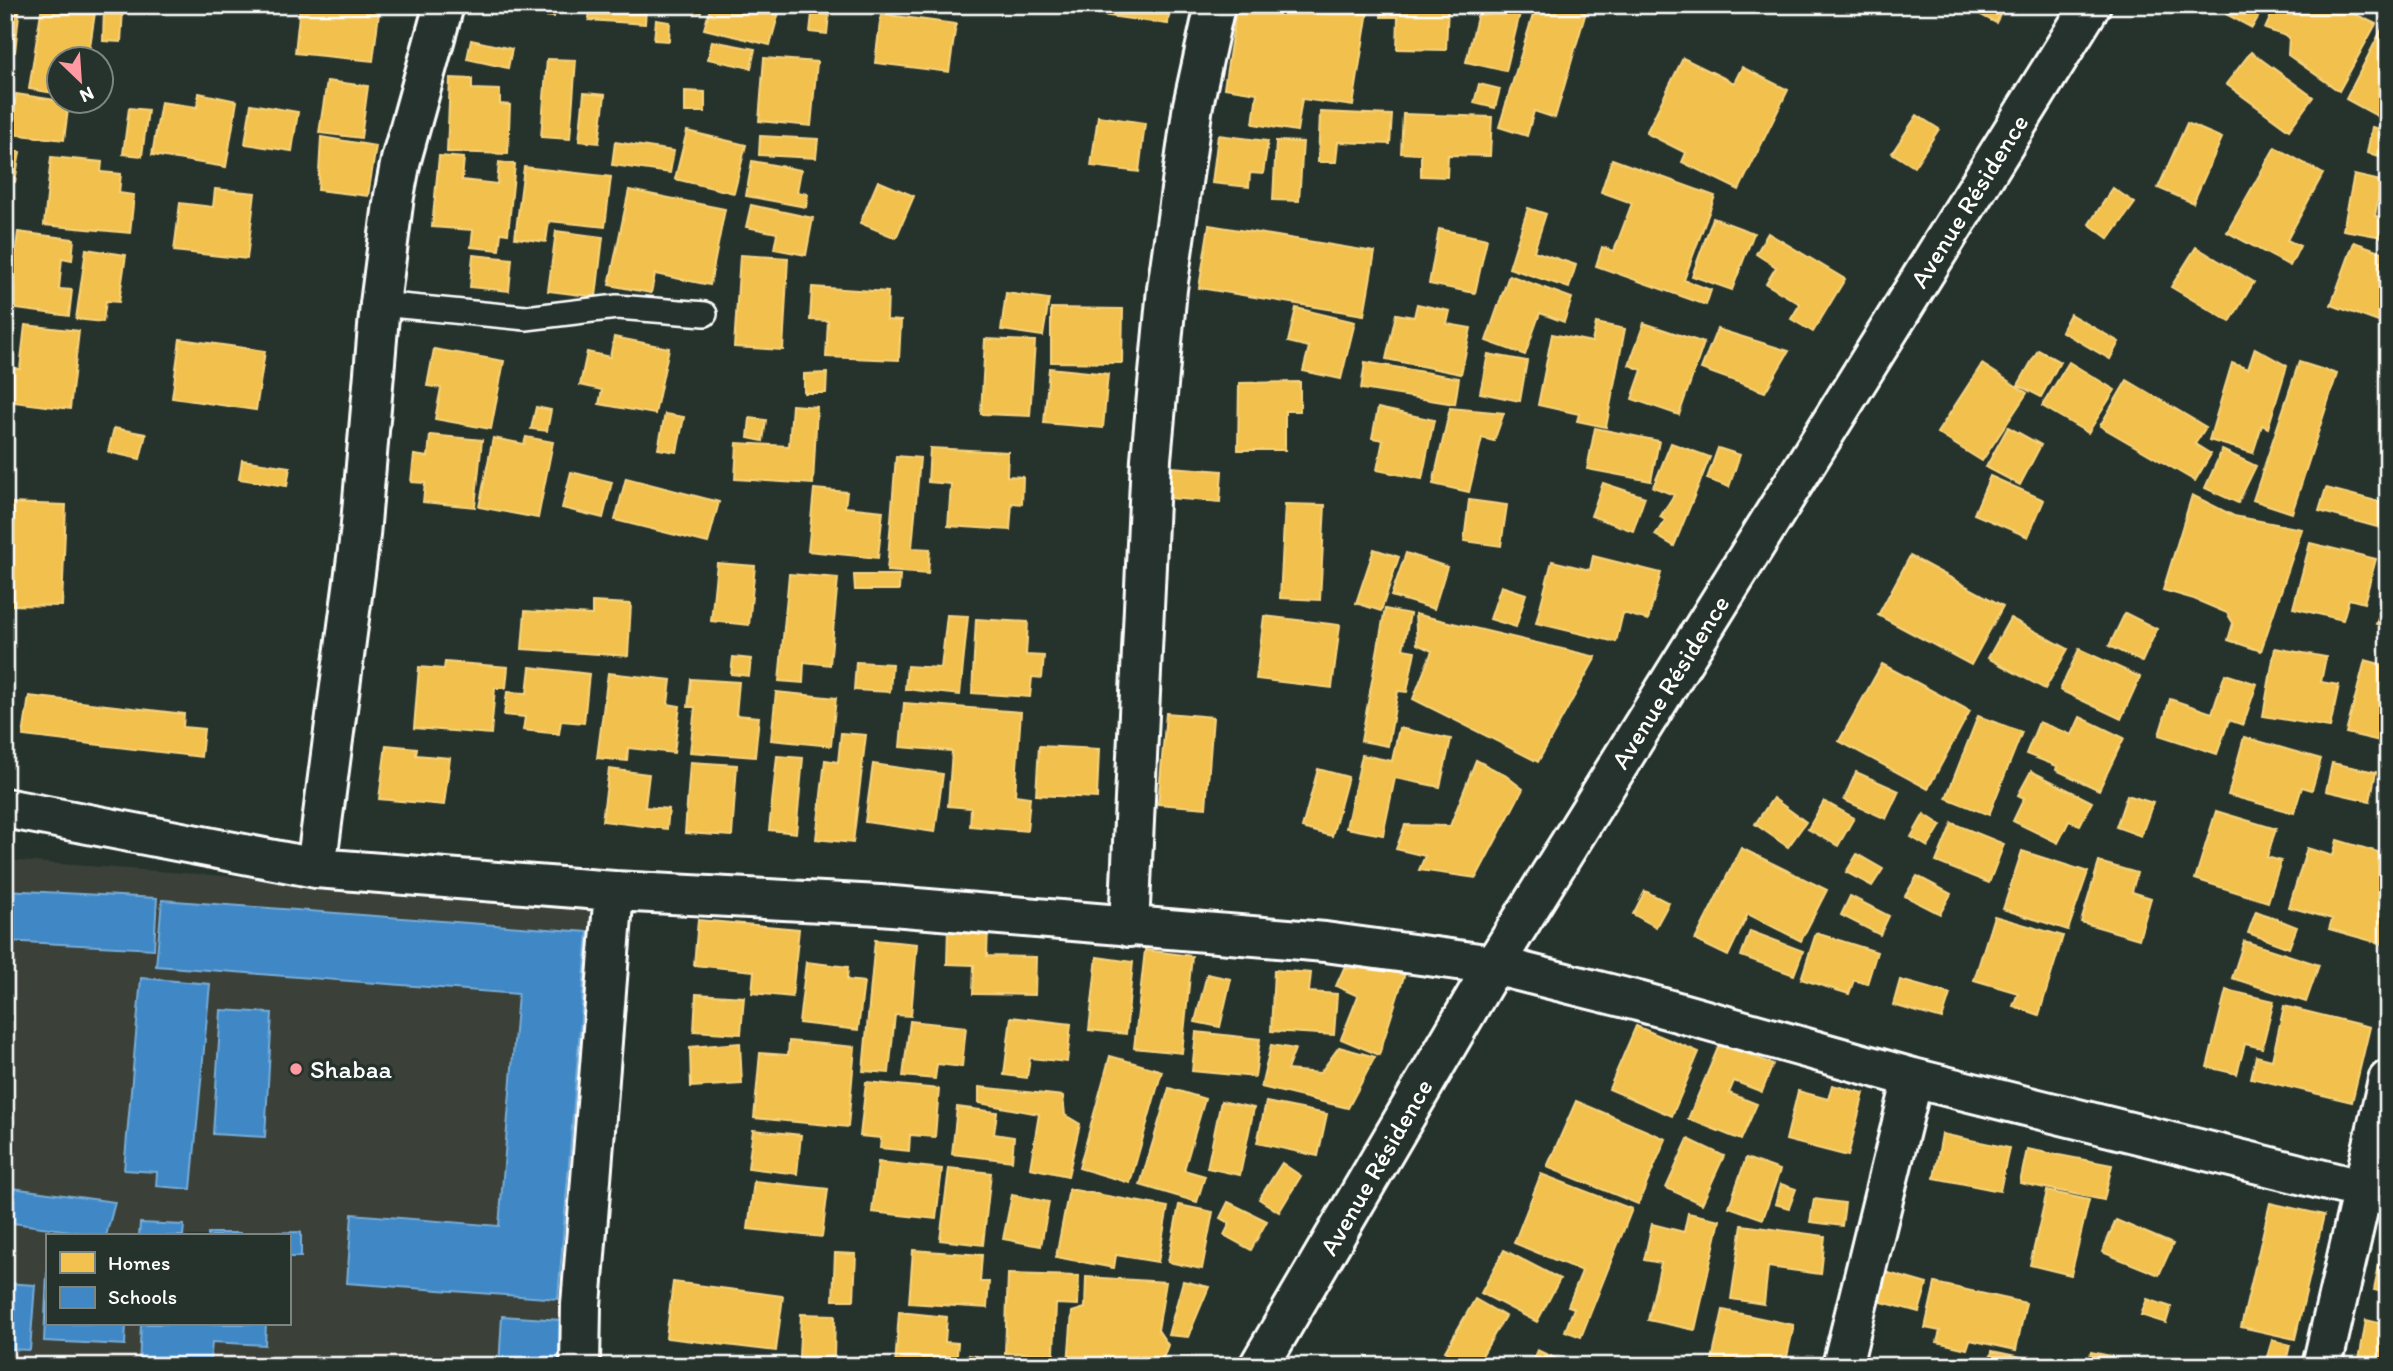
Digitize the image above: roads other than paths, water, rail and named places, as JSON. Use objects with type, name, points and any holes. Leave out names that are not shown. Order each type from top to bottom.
[{"type":"street","points":[[316,868],[360,535],[380,304],[401,160],[444,5]]},
{"type":"street","points":[[1129,927],[1151,459],[1167,289],[1194,105],[1215,5]]},
{"type":"street","name":"Avenue Résidence","points":[[1259,1366],[1494,965],[2091,5]]},
{"type":"street","points":[[5,808],[316,868],[614,891],[880,905],[1325,942],[1494,965],[1638,1001],[1913,1078],[2375,1193]]},
{"type":"street","points":[[580,1366],[581,1305],[614,891]]},
{"type":"street","points":[[1842,1366],[1913,1078]]},
{"type":"street","points":[[2322,1366],[2375,1193],[2388,1080]]},
{"type":"lane","points":[[380,304],[526,318],[617,307],[705,314]]},
{"type":"place","name":"Shabaa","points":[[296,1069]]}]
